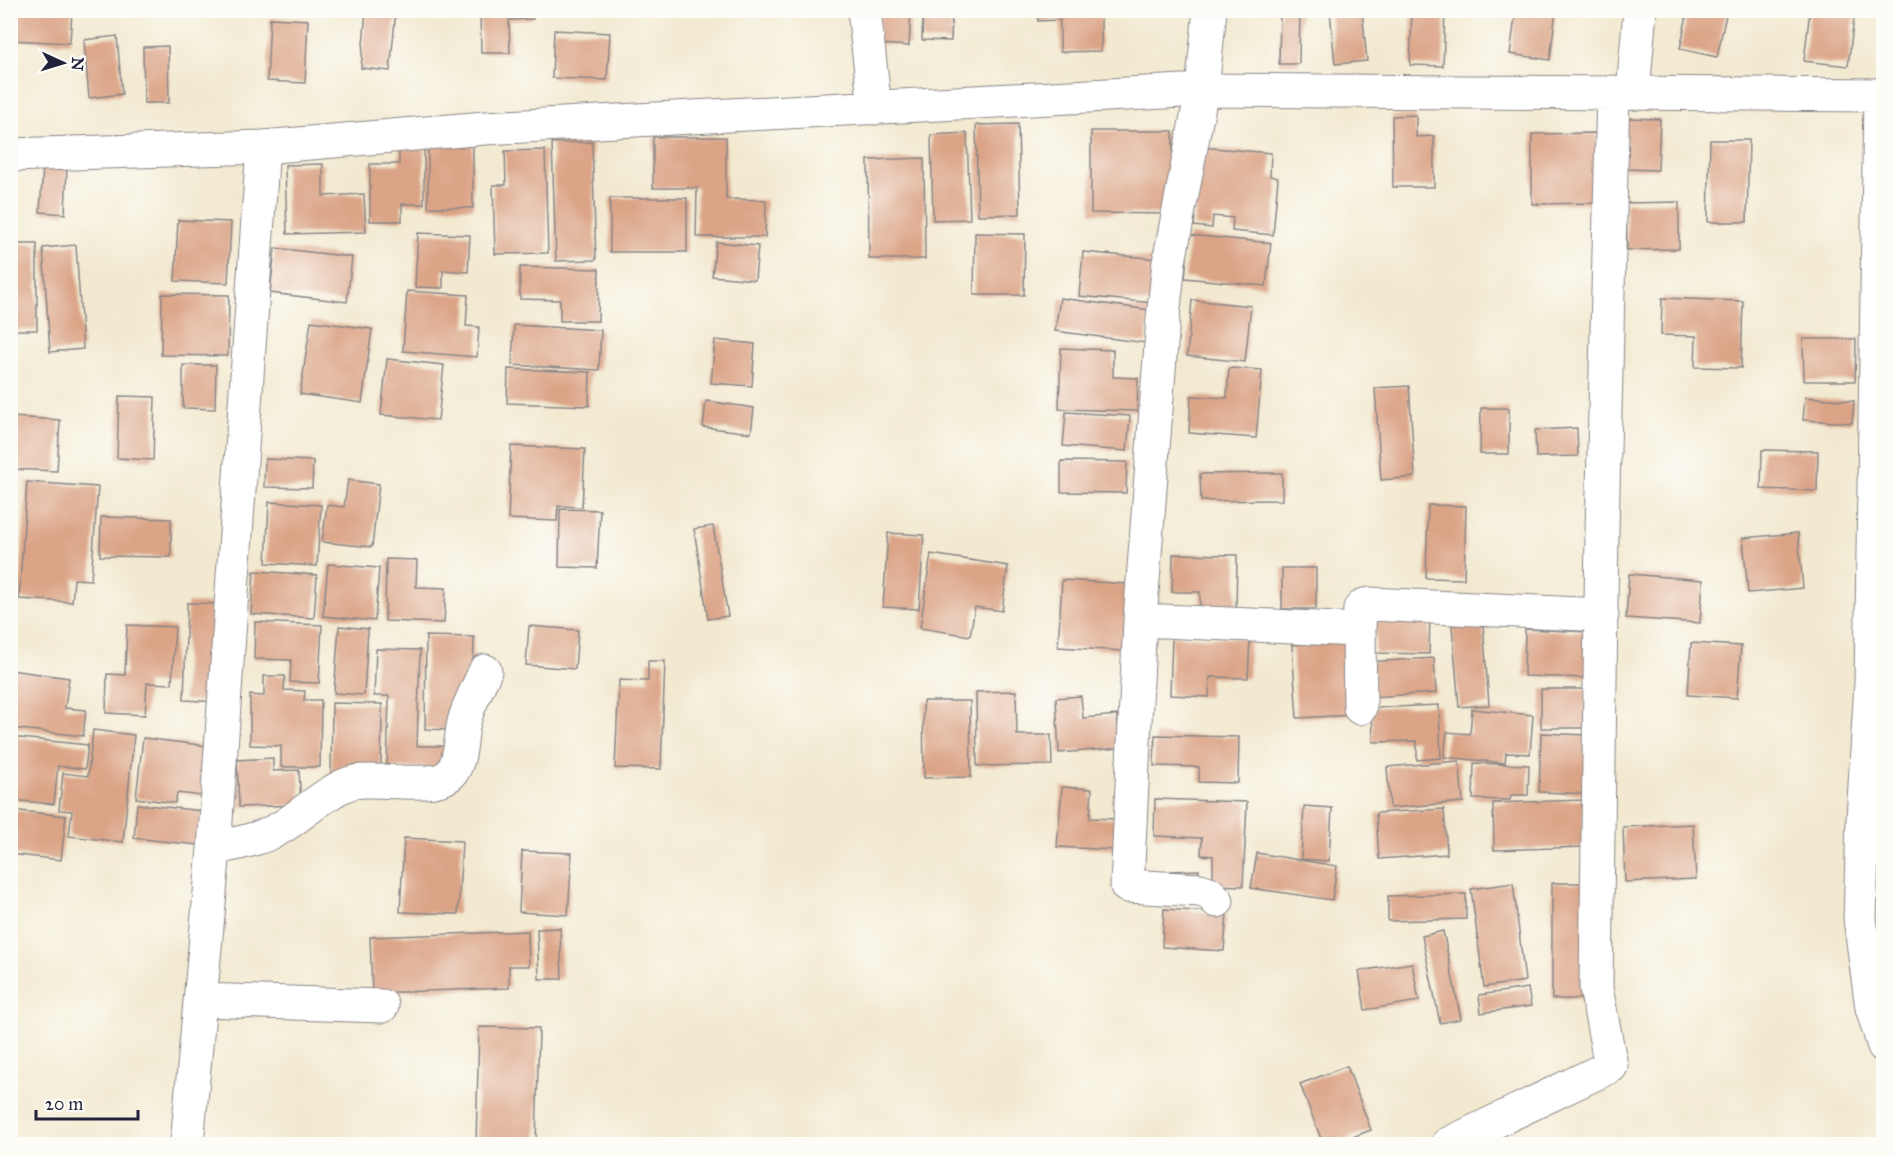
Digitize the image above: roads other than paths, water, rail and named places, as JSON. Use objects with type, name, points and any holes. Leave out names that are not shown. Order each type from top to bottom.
[{"type":"street","points":[[864,10],[875,108]]},
{"type":"street","points":[[1210,10],[1202,90],[1169,262],[1161,340],[1140,620],[1127,886],[1200,890],[1209,893],[1216,901]]},
{"type":"street","points":[[1448,1144],[1611,1066],[1596,988],[1602,530],[1623,92],[1640,10]]},
{"type":"street","points":[[10,155],[263,147],[484,128],[1202,90],[1882,95],[1871,682],[1860,919],[1872,1008],[1884,1047]]},
{"type":"street","points":[[187,1144],[214,849],[263,147]]},
{"type":"street","points":[[1360,708],[1359,630],[1360,609],[1364,605],[1602,615]]},
{"type":"street","points":[[1140,620],[1359,630]]},
{"type":"street","points":[[214,849],[258,838],[278,830],[330,794],[354,782],[441,780],[452,773],[464,722],[484,671]]},
{"type":"street","points":[[201,1000],[382,1006]]}]
